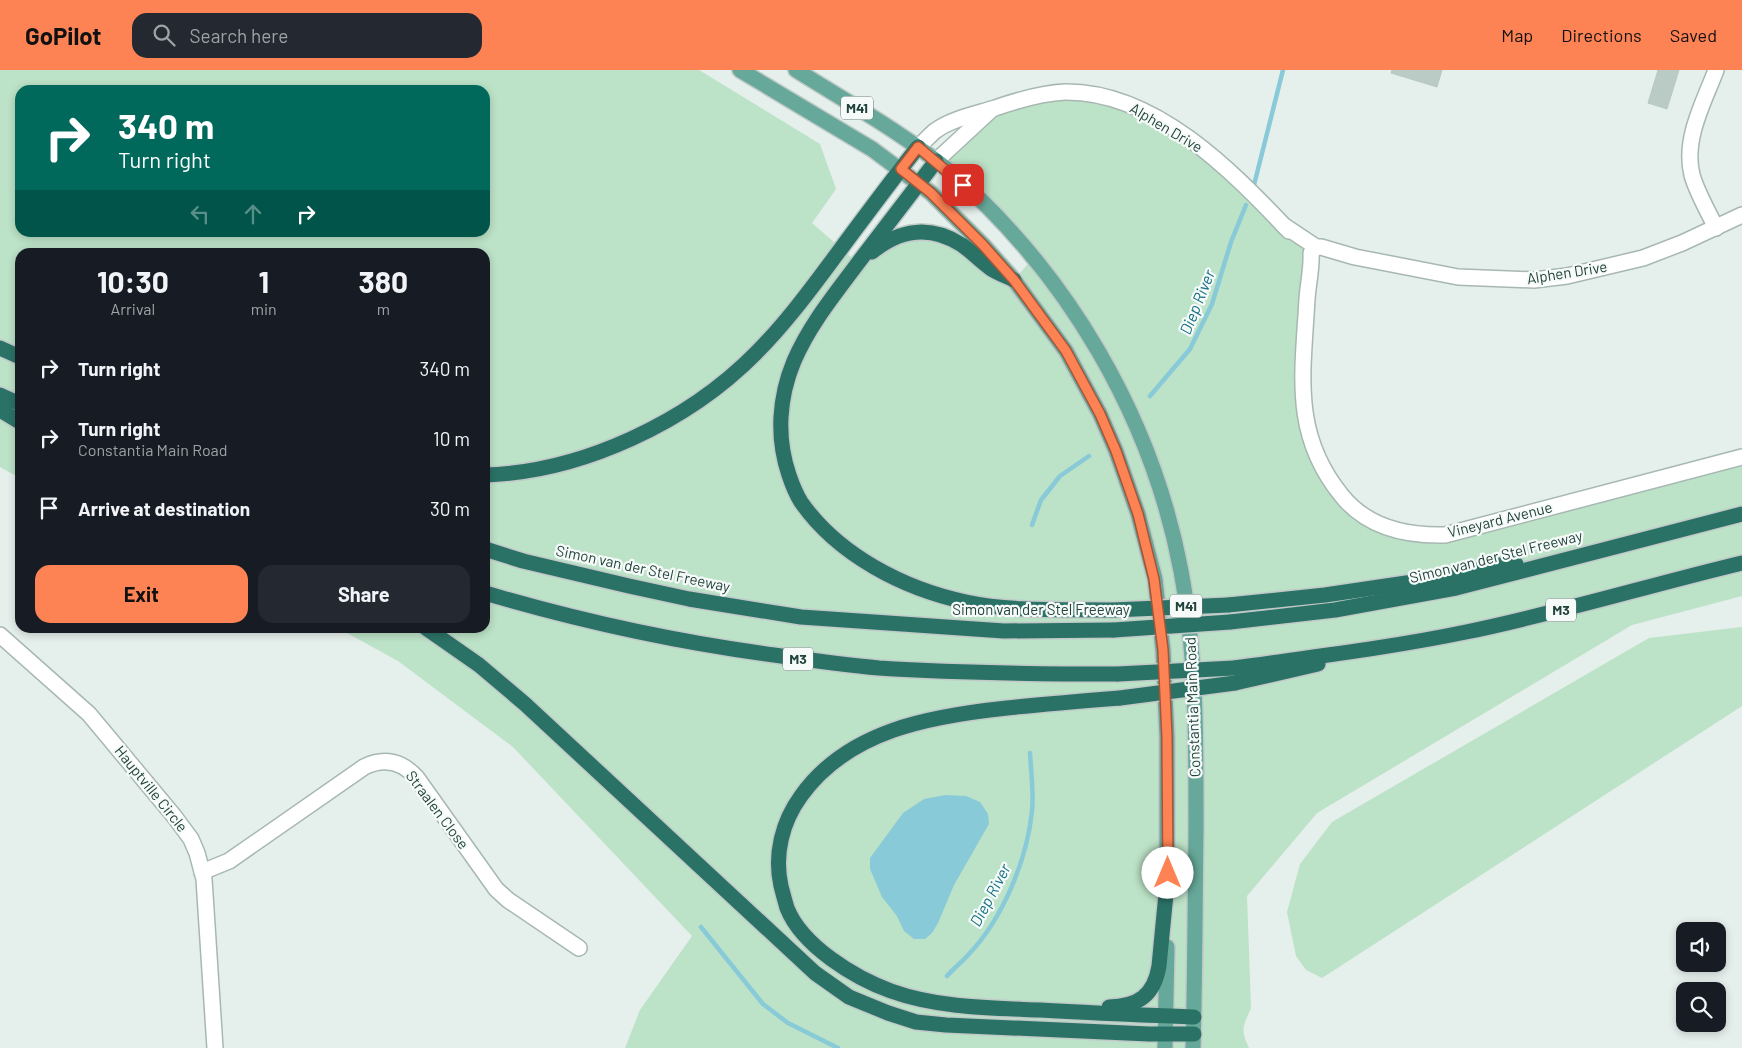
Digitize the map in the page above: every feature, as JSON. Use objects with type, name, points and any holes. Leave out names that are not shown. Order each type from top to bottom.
[{"type":"highway","points":[[490,475],[510,474],[564,462],[622,443],[669,420],[715,388],[756,353],[802,300],[918,147]]},
{"type":"highway","points":[[936,161],[820,312],[795,360],[781,406],[783,456],[800,501],[829,534],[862,560],[890,575],[932,593],[966,602],[1005,607],[1113,610],[1228,605],[1325,595],[1440,578],[1498,565],[1558,560]]},
{"type":"highway","points":[[858,263],[891,239],[911,233],[925,232],[941,236],[964,246],[990,268],[1014,280]]},
{"type":"highway","points":[[0,340],[15,346]]},
{"type":"highway","points":[[0,348],[15,355]]},
{"type":"highway","points":[[0,395],[15,402]]},
{"type":"highway","points":[[0,410],[15,419]]},
{"type":"highway","name":"Simon van der Stel Freeway","points":[[490,551],[523,561],[689,599],[801,617],[1004,630],[1114,630],[1230,622],[1335,610],[1447,589],[1742,514]]},
{"type":"highway","name":"M3","points":[[490,594],[572,617],[682,641],[815,661],[878,668],[1002,674],[1234,675],[1307,668],[1377,648],[1466,632],[1549,613],[1742,563]]},
{"type":"highway","points":[[433,633],[478,665],[525,704],[815,973],[849,997],[916,1022],[1165,1041],[1194,1041]]},
{"type":"highway","points":[[1194,1017],[987,1008],[922,999],[892,992],[856,976],[828,957],[807,937],[788,910],[780,884],[779,851],[784,829],[792,809],[813,779],[855,747],[897,728],[934,717],[1120,698],[1234,675]]},
{"type":"highway","points":[[1050,1011],[1064,1008],[1120,1006],[1136,1002],[1147,994],[1155,981],[1159,966],[1168,873]]},
{"type":"main road","name":"Constantia Main Road","points":[[740,70],[872,149],[901,169],[920,183],[983,245],[1014,280],[1066,351],[1096,406],[1116,451],[1138,514],[1154,579],[1163,650],[1167,737],[1168,873],[1165,1041]]},
{"type":"main road","name":"Constantia Main Road","points":[[796,70],[918,147],[936,161],[1002,222],[1067,301],[1101,354],[1142,440],[1164,504],[1181,573],[1192,648],[1196,778],[1194,1041]]},
{"type":"street","points":[[1716,70],[1693,132],[1690,153],[1690,164],[1694,180],[1716,228]]},
{"type":"street","name":"Alphen Drive","points":[[918,147],[936,130],[968,116],[1031,96],[1068,92],[1101,96],[1128,104],[1174,128],[1206,151],[1220,162],[1283,225],[1318,255],[1355,257],[1458,277],[1534,280],[1567,276],[1643,258],[1682,243],[1742,215]]},
{"type":"street","name":"Alphen Drive","points":[[936,161],[993,108]]},
{"type":"street","name":"Vineyard Avenue","points":[[1318,255],[1309,278],[1303,394],[1310,441],[1327,477],[1346,502],[1360,514],[1388,528],[1402,533],[1424,536],[1445,535],[1742,457]]},
{"type":"street","name":"Hauptville Circle","points":[[0,635],[89,714],[183,827],[197,853],[202,872],[215,1048]]},
{"type":"street","name":"Straalen Close","points":[[202,872],[229,861],[364,768],[377,762],[391,762],[405,767],[417,778],[496,889],[508,900],[579,948]]},
{"type":"green space","points":[[0,70],[699,70],[820,144],[836,189],[812,223],[858,263],[879,246],[925,232],[1014,280],[1033,258],[936,161],[993,108],[1088,94],[1180,133],[1311,253],[1306,424],[1346,501],[1424,536],[1742,457],[1742,596],[1632,625],[1317,813],[1247,896],[1251,1008],[1244,1024],[1244,1037],[1249,1048],[625,1048],[640,1010],[692,936],[513,747],[398,661],[347,633],[490,633],[490,248],[15,248],[15,475],[0,467]]},
{"type":"green space","points":[[1742,627],[1742,706],[1322,978],[1306,970],[1296,956],[1287,912],[1300,864],[1332,822],[1649,638]]},
{"type":"water","points":[[945,795],[966,796],[980,802],[988,814],[989,824],[954,885],[932,933],[925,939],[914,939],[904,931],[897,916],[882,897],[870,869],[870,858],[903,813],[924,799]]},
{"type":"building","points":[[1392,70],[1442,70],[1437,87],[1391,73]]},
{"type":"building","points":[[1658,70],[1679,70],[1667,109],[1648,103]]},
{"type":"waterway","name":"Diep River","points":[[1254,185],[1283,70]]},
{"type":"waterway","name":"Diep River","points":[[1150,396],[1190,349],[1212,304],[1231,242],[1246,205]]},
{"type":"waterway","name":"Diep River","points":[[1032,525],[1041,500],[1060,476],[1089,456]]},
{"type":"waterway","name":"Diep River","points":[[947,976],[981,940],[1003,906],[1019,868],[1025,849],[1032,811],[1033,790],[1030,753]]},
{"type":"waterway","points":[[701,927],[763,1004],[788,1023],[838,1048]]},
{"type":"route","points":[[963,185],[918,147],[901,169],[931,193],[983,245],[1014,280],[1066,351],[1100,414],[1116,451],[1138,514],[1154,579],[1163,650],[1167,737],[1168,873]]}]
